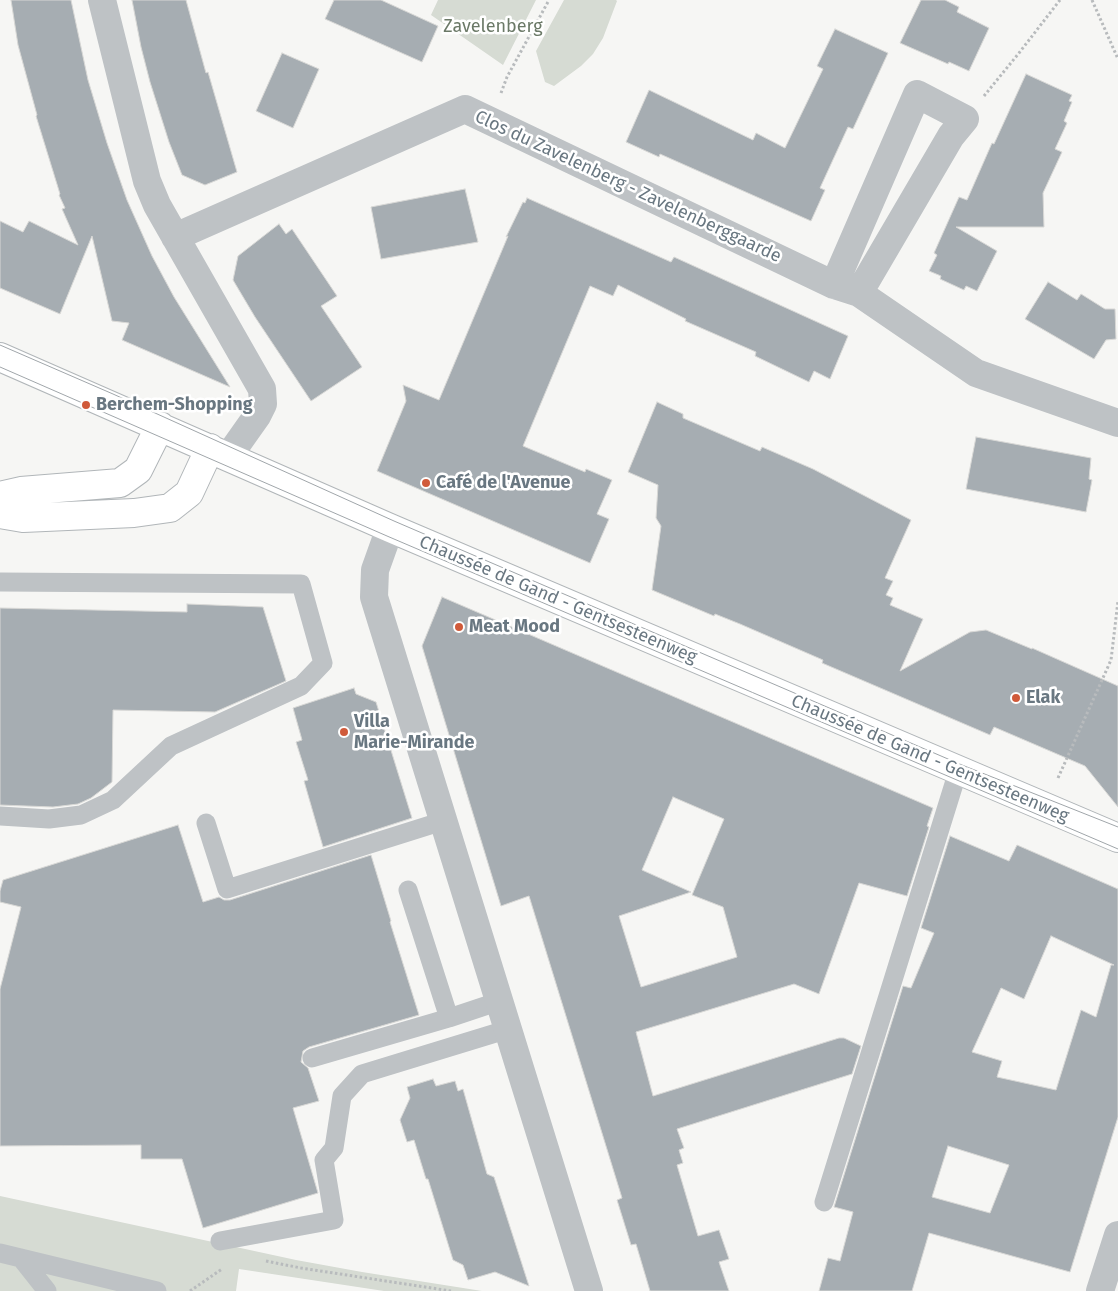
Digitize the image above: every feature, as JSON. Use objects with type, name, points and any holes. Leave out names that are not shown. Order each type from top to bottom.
[{"type":"main road","name":"Chaussée de Gand - Gentsesteenweg","points":[[0,356],[390,528],[958,772],[1118,838]]},
{"type":"main road","points":[[0,496],[21,491],[120,483],[138,470],[160,426]]},
{"type":"main road","points":[[0,514],[23,518],[134,513],[170,508],[189,493],[219,453]]},
{"type":"street","points":[[102,0],[147,181],[156,205],[262,390],[263,404],[257,416],[219,453]]},
{"type":"street","points":[[917,94],[964,119],[847,289],[917,94]]},
{"type":"street","name":"Clos du Zavelenberg - Zavelenberggaarde","points":[[175,237],[465,109],[847,289],[976,373],[1118,423]]},
{"type":"street","points":[[390,528],[376,570],[374,597],[589,1291]]},
{"type":"street","points":[[1100,1291],[1118,1235]]},
{"type":"lane","points":[[0,582],[301,584],[323,663],[302,686],[171,746],[112,800],[81,815],[48,819],[0,816]]},
{"type":"lane","points":[[824,1202],[958,772]]},
{"type":"lane","points":[[206,823],[227,889],[443,821]]},
{"type":"lane","points":[[408,890],[449,1018]]},
{"type":"lane","points":[[312,1058],[500,1002]]},
{"type":"lane","points":[[220,1241],[334,1220],[324,1160],[334,1148],[342,1096],[362,1074],[509,1029]]},
{"type":"lane","points":[[0,1253],[157,1291]]},
{"type":"lane","points":[[21,1258],[47,1291]]},
{"type":"path","points":[[490,121],[507,77],[549,0]]},
{"type":"path","points":[[964,119],[1060,0]]},
{"type":"path","points":[[1092,0],[1118,59]]},
{"type":"path","points":[[1044,808],[1111,660],[1118,601]]},
{"type":"path","points":[[258,1260],[451,1291]]},
{"type":"path","points":[[190,1291],[226,1266]]},
{"type":"green space","name":"Zavelenberg","points":[[438,0],[536,0],[503,65],[431,15]]},
{"type":"green space","points":[[564,0],[617,1],[603,38],[593,54],[581,66],[554,86],[545,82],[536,51]]},
{"type":"green space","points":[[0,1196],[296,1260],[482,1291],[384,1291],[239,1269],[236,1291],[0,1291]]},
{"type":"building","points":[[11,0],[71,0],[88,80],[127,200],[152,256],[174,297],[230,387],[122,340],[129,323],[112,321],[92,236],[60,314],[0,288],[0,221],[23,232],[29,221],[78,245],[62,209],[65,208],[59,195],[36,116],[18,45]]},
{"type":"building","points":[[132,0],[186,0],[206,73],[208,72],[237,172],[205,185],[182,175],[169,142],[150,82]]},
{"type":"building","points":[[334,0],[381,0],[438,26],[422,62],[325,19]]},
{"type":"building","points":[[921,0],[945,0],[959,7],[957,12],[989,28],[969,71],[900,43]]},
{"type":"building","points":[[835,29],[888,53],[853,129],[848,127],[820,188],[825,190],[811,221],[660,154],[659,157],[626,142],[649,90],[753,140],[756,133],[785,148],[823,69],[817,66]]},
{"type":"building","points":[[282,53],[319,69],[293,128],[256,111]]},
{"type":"building","points":[[1026,74],[1072,95],[1069,101],[1072,102],[1064,121],[1067,123],[1055,149],[1062,152],[1043,193],[1044,227],[956,227],[997,251],[977,291],[966,286],[964,290],[940,279],[941,276],[929,271],[937,255],[934,253],[959,197],[967,200],[992,143],[994,144]]},
{"type":"building","points":[[465,189],[478,242],[381,259],[371,207]]},
{"type":"building","points":[[527,198],[671,262],[674,257],[848,336],[830,379],[814,371],[809,382],[755,356],[756,352],[685,321],[686,319],[618,285],[613,296],[590,286],[523,446],[585,472],[586,469],[612,480],[597,514],[609,519],[590,563],[377,471],[406,401],[403,385],[439,400],[508,236],[506,237],[523,202],[525,203]]},
{"type":"building","points":[[279,224],[286,234],[292,229],[337,296],[321,306],[362,367],[311,401],[255,317],[233,280],[238,256]]},
{"type":"building","points":[[1048,282],[1077,300],[1081,294],[1105,309],[1115,309],[1116,339],[1106,340],[1094,359],[1025,319]]},
{"type":"building","points":[[657,402],[683,414],[683,418],[760,451],[762,447],[813,469],[911,520],[885,578],[893,581],[886,595],[893,598],[890,605],[923,619],[900,671],[970,632],[986,630],[1118,686],[1118,807],[1085,766],[994,727],[990,735],[822,663],[823,660],[740,624],[715,614],[714,616],[652,590],[661,526],[656,518],[658,485],[628,472]]},
{"type":"building","points":[[976,437],[1091,458],[1089,479],[1092,480],[1086,512],[966,489]]},
{"type":"building","points":[[442,597],[933,808],[927,826],[929,827],[907,896],[859,883],[819,994],[794,984],[636,1032],[653,1096],[839,1038],[844,1038],[861,1046],[852,1074],[677,1129],[684,1148],[679,1150],[683,1163],[677,1165],[698,1236],[719,1230],[729,1259],[719,1262],[729,1291],[650,1291],[636,1244],[631,1245],[617,1200],[622,1198],[529,896],[501,906],[422,646]],"holes":[[[673,797],[724,819],[692,895],[723,907],[737,957],[641,987],[619,916],[691,892],[642,870]]]},
{"type":"building","points":[[187,604],[263,607],[286,681],[215,712],[113,710],[112,782],[91,798],[78,804],[53,807],[0,805],[0,608],[187,612]]},
{"type":"building","points":[[354,688],[356,694],[376,702],[412,818],[323,847],[304,781],[308,780],[296,742],[302,740],[293,708]]},
{"type":"building","points":[[178,825],[203,902],[219,897],[224,900],[230,900],[371,855],[419,1015],[309,1047],[303,1051],[301,1062],[308,1068],[319,1101],[293,1108],[318,1193],[203,1228],[182,1159],[141,1159],[141,1145],[0,1146],[0,989],[21,907],[0,902],[3,880]]},
{"type":"building","points":[[950,836],[1009,861],[1017,845],[1118,889],[1118,1117],[1070,1272],[929,1233],[912,1291],[819,1291],[828,1258],[840,1261],[853,1212],[834,1207],[903,986],[911,988],[934,933],[921,928]],"holes":[[[1051,936],[1114,965],[1111,965],[1096,1017],[1081,1010],[1056,1090],[997,1077],[1002,1061],[972,1052],[1001,988],[1024,999]],[[948,1146],[1009,1165],[990,1213],[932,1197]]]},
{"type":"building","points":[[433,1079],[436,1086],[455,1081],[458,1091],[463,1089],[487,1174],[494,1177],[529,1286],[495,1272],[468,1280],[463,1265],[453,1260],[414,1140],[407,1142],[400,1120],[410,1098],[407,1087]]},
{"type":"tram line","points":[[0,345],[394,521],[962,765],[1118,827]]},
{"type":"tram line","points":[[0,367],[387,536],[1118,849]]},
{"type":"place","name":"Berchem-Shopping","points":[[86,405]]},
{"type":"place","name":"Café de l'Avenue","points":[[426,483]]},
{"type":"place","name":"Meat Mood","points":[[459,627]]},
{"type":"place","name":"Elak","points":[[1016,698]]},
{"type":"place","name":"Villa Marie-Mirande","points":[[344,732]]}]
